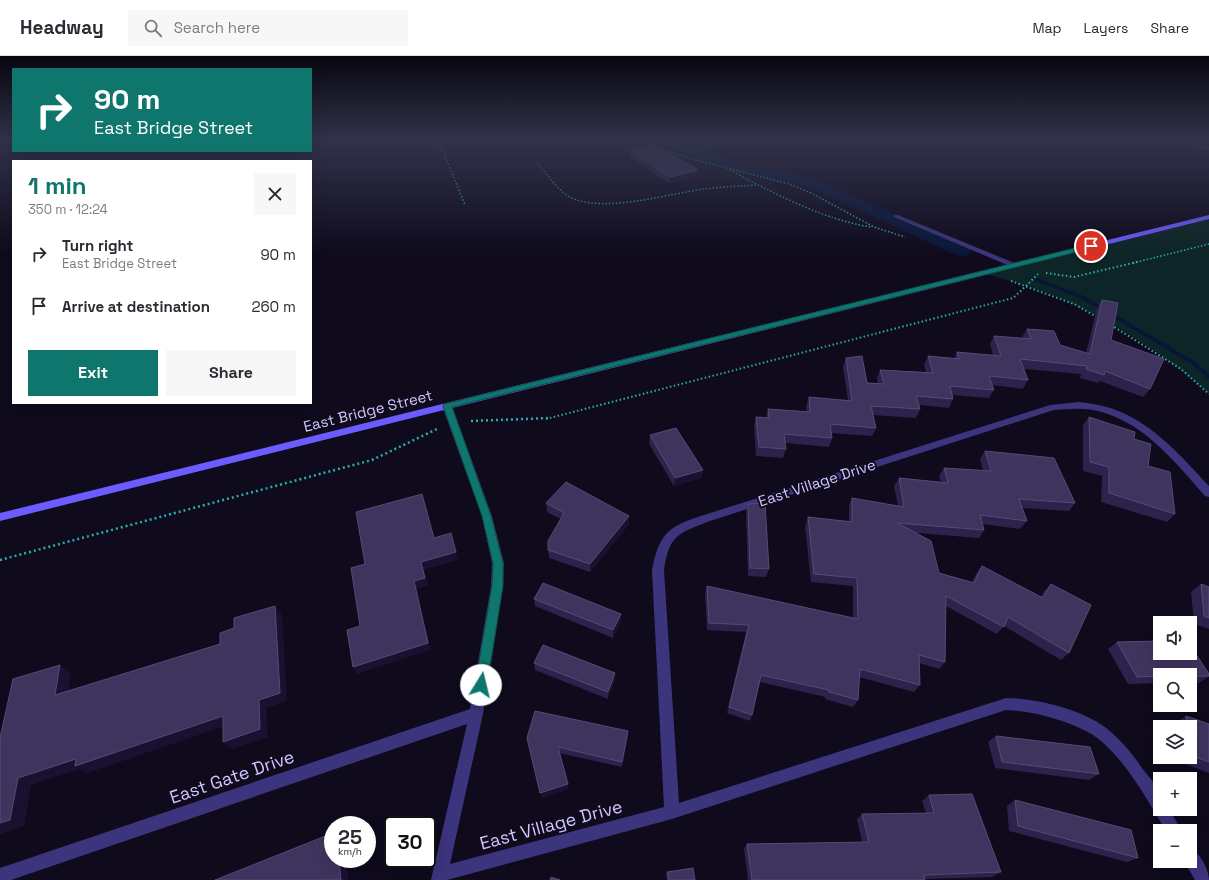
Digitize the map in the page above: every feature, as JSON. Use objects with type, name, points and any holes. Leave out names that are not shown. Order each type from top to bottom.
[{"type":"main road","name":"East Bridge Street","points":[[0,517],[1209,218]]},
{"type":"street","points":[[896,216],[1015,265]]},
{"type":"street","name":"East Village Drive","points":[[672,812],[658,570],[660,554],[665,543],[678,528],[1037,412],[1069,404],[1094,406],[1133,420],[1165,445],[1209,493]]},
{"type":"street","points":[[440,877],[476,714],[497,586],[498,563],[486,516],[447,406]]},
{"type":"street","name":"East Village Drive","points":[[440,877],[672,812],[1006,704],[1025,704],[1058,713],[1086,724],[1100,732],[1110,741],[1137,772],[1153,796]]},
{"type":"street","name":"East Gate Drive","points":[[0,876],[476,714]]},
{"type":"street","points":[[1197,868],[1204,880]]},
{"type":"path","points":[[455,179],[465,205]]},
{"type":"path","points":[[552,179],[565,194],[573,199],[594,203],[665,196],[733,186],[756,185]]},
{"type":"path","points":[[746,179],[838,220],[859,226],[874,227]]},
{"type":"path","points":[[770,179],[789,184],[811,193],[874,227],[912,239]]},
{"type":"path","points":[[0,560],[372,460],[453,422],[545,420],[1013,298],[1040,272],[1074,277],[1209,244]]},
{"type":"path","points":[[982,273],[1026,286],[1074,304],[1101,319]]},
{"type":"path","points":[[1107,323],[1127,334],[1181,369],[1209,394]]},
{"type":"green space","points":[[1209,217],[1209,394],[1162,356],[1093,314],[1041,291],[982,273]]},
{"type":"building","points":[[1102,300],[1118,303],[1111,340],[1164,359],[1150,389],[1105,371],[1104,375],[1086,369],[1087,366],[1020,359],[1028,380],[989,376],[994,390],[950,386],[953,399],[916,396],[920,409],[871,406],[876,428],[830,424],[832,438],[784,434],[786,449],[759,447],[756,417],[769,418],[768,409],[810,412],[809,397],[852,401],[846,358],[862,356],[867,383],[884,384],[880,370],[933,373],[928,356],[959,359],[957,352],[1001,356],[994,336],[1031,339],[1027,329],[1054,331],[1060,345],[1090,354]]},
{"type":"building","points":[[1089,417],[1135,432],[1134,439],[1151,444],[1148,466],[1170,472],[1175,514],[1109,493],[1109,467],[1090,462]]},
{"type":"building","points":[[676,428],[703,470],[675,478],[650,435]]},
{"type":"building","points":[[985,451],[1054,458],[1075,503],[1019,499],[1027,521],[980,515],[984,530],[897,523],[931,541],[939,573],[974,583],[982,566],[1043,598],[1051,584],[1091,605],[1069,653],[1008,617],[1004,627],[946,596],[945,662],[919,655],[920,685],[860,669],[858,700],[829,692],[829,690],[761,675],[752,715],[729,707],[749,625],[709,623],[707,586],[858,619],[857,578],[814,574],[808,517],[852,522],[852,498],[904,507],[899,478],[948,483],[944,468],[991,471]]},
{"type":"building","points":[[566,482],[629,516],[590,564],[548,550],[548,541],[564,513],[546,503]]},
{"type":"building","points":[[422,494],[434,538],[451,533],[456,552],[421,562],[425,578],[414,581],[428,643],[353,667],[347,630],[360,626],[351,568],[365,564],[356,512]]},
{"type":"building","points":[[765,503],[769,569],[750,568],[748,504]]},
{"type":"building","points":[[543,583],[621,614],[613,630],[534,599]]},
{"type":"building","points":[[1201,584],[1209,587],[1209,618],[1204,616]]},
{"type":"building","points":[[275,606],[280,693],[259,700],[260,729],[223,742],[223,716],[75,766],[76,759],[18,778],[10,820],[0,823],[0,738],[13,679],[60,665],[55,695],[220,644],[220,633],[234,628],[234,618]]},
{"type":"building","points":[[1153,641],[1153,660],[1197,660],[1197,656],[1209,676],[1197,676],[1197,668],[1153,668],[1153,676],[1137,677],[1117,642]]},
{"type":"building","points":[[543,645],[615,673],[608,692],[534,663]]},
{"type":"building","points":[[535,711],[628,731],[622,762],[558,747],[568,784],[540,793],[527,738]]},
{"type":"building","points":[[1186,716],[1209,724],[1209,762],[1197,758],[1197,720],[1187,720]]},
{"type":"building","points":[[996,736],[1090,747],[1099,774],[1002,762]]},
{"type":"building","points":[[972,794],[1001,872],[924,875],[925,880],[752,880],[747,844],[869,842],[862,814],[934,813],[929,795]]},
{"type":"building","points":[[1015,800],[1131,830],[1138,858],[1018,826]]},
{"type":"building","points":[[324,837],[324,868],[340,868],[341,880],[215,880]]},
{"type":"building","points":[[693,868],[695,880],[669,880],[667,872]]},
{"type":"building","points":[[551,877],[560,880],[550,880]]},
{"type":"waterway","points":[[796,179],[815,184],[962,251]]},
{"type":"waterway","points":[[1037,280],[1082,297],[1192,362],[1209,377]]},
{"type":"route","points":[[481,685],[497,586],[498,563],[486,516],[447,406],[1091,246]]}]
